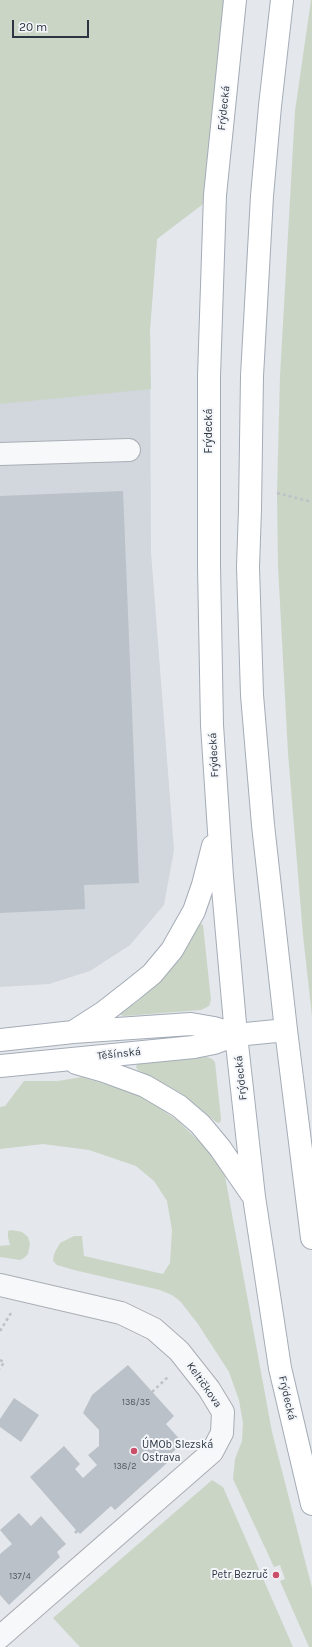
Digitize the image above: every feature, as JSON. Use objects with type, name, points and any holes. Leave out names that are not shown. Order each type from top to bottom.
[{"type":"main road","name":"Frýdecká","points":[[235,0],[215,195],[209,376],[209,566],[212,711],[218,821],[236,1035],[254,1197],[280,1368],[312,1504]]},
{"type":"main road","points":[[282,0],[262,196],[252,376],[248,567],[253,703],[263,825],[286,1030],[312,1238]]},
{"type":"main road","points":[[73,1032],[104,1012],[152,974],[172,950],[194,911],[203,885],[218,821]]},
{"type":"main road","name":"Těšínská","points":[[0,1040],[73,1032],[191,1024],[214,1028],[236,1035]]},
{"type":"main road","name":"Těšínská","points":[[0,1066],[194,1047],[214,1043],[236,1035],[286,1030]]},
{"type":"main road","points":[[64,1060],[104,1071],[145,1086],[179,1106],[200,1124],[220,1148],[237,1170],[254,1197]]},
{"type":"street","points":[[0,454],[129,450]]},
{"type":"street","name":"Keltičkova","points":[[0,1285],[121,1312],[154,1329],[179,1351],[209,1389],[223,1412],[222,1433],[212,1452],[0,1638]]},
{"type":"path","points":[[277,493],[312,502]]},
{"type":"path","points":[[0,1360],[4,1362],[0,1369]]},
{"type":"path","points":[[152,1392],[169,1375]]},
{"type":"shaded area","points":[[0,128],[157,239],[150,329],[151,552],[174,850],[164,905],[130,945],[90,971],[49,984],[0,987]]},
{"type":"green space","points":[[0,0],[235,0],[215,195],[157,239],[150,329],[151,389],[0,404]]},
{"type":"green space","points":[[311,0],[312,1016],[303,935],[288,753],[278,566],[277,493],[280,376],[295,111]]},
{"type":"green space","points":[[201,924],[203,925],[211,1000],[209,1006],[201,1010],[121,1015],[120,1012],[137,1002],[168,973]]},
{"type":"green space","points":[[207,1057],[215,1062],[221,1119],[219,1123],[179,1092],[138,1070],[136,1067],[138,1062]]},
{"type":"green space","points":[[82,1077],[141,1095],[178,1121],[210,1152],[225,1176],[272,1432],[312,1588],[312,1647],[309,1647],[280,1581],[285,1579],[280,1565],[274,1567],[233,1479],[235,1459],[242,1441],[243,1423],[239,1400],[229,1372],[198,1324],[180,1301],[172,1295],[160,1290],[74,1270],[57,1265],[53,1261],[54,1254],[60,1243],[74,1236],[82,1236],[84,1256],[163,1274],[170,1263],[172,1230],[167,1201],[154,1181],[136,1166],[89,1150],[43,1144],[0,1149],[0,1107],[5,1106],[24,1081],[58,1081]]},
{"type":"green space","points":[[12,1230],[22,1232],[28,1237],[30,1244],[28,1254],[20,1260],[0,1257],[0,1246],[10,1245],[8,1231]]},
{"type":"green space","points":[[212,1480],[223,1487],[293,1647],[80,1647],[53,1618]]},
{"type":"building","points":[[123,491],[139,883],[84,885],[85,909],[0,913],[0,496]]},
{"type":"building","name":"ÚMOb Slezská Ostrava","points":[[128,1365],[174,1416],[166,1424],[183,1443],[164,1460],[167,1463],[115,1510],[111,1506],[80,1534],[78,1532],[76,1534],[74,1532],[76,1530],[30,1477],[64,1446],[80,1464],[75,1469],[83,1478],[97,1465],[88,1455],[99,1446],[99,1430],[83,1413],[92,1395]]},
{"type":"building","points":[[14,1398],[39,1415],[21,1442],[0,1427],[0,1419]]},
{"type":"building","points":[[19,1513],[31,1526],[41,1516],[66,1544],[57,1552],[60,1557],[9,1605],[0,1595],[0,1554],[12,1544],[0,1530]]},
{"type":"place","name":"ÚMOb Slezská Ostrava","points":[[134,1451]]},
{"type":"place","name":"Petr Bezruč","points":[[276,1575]]}]
